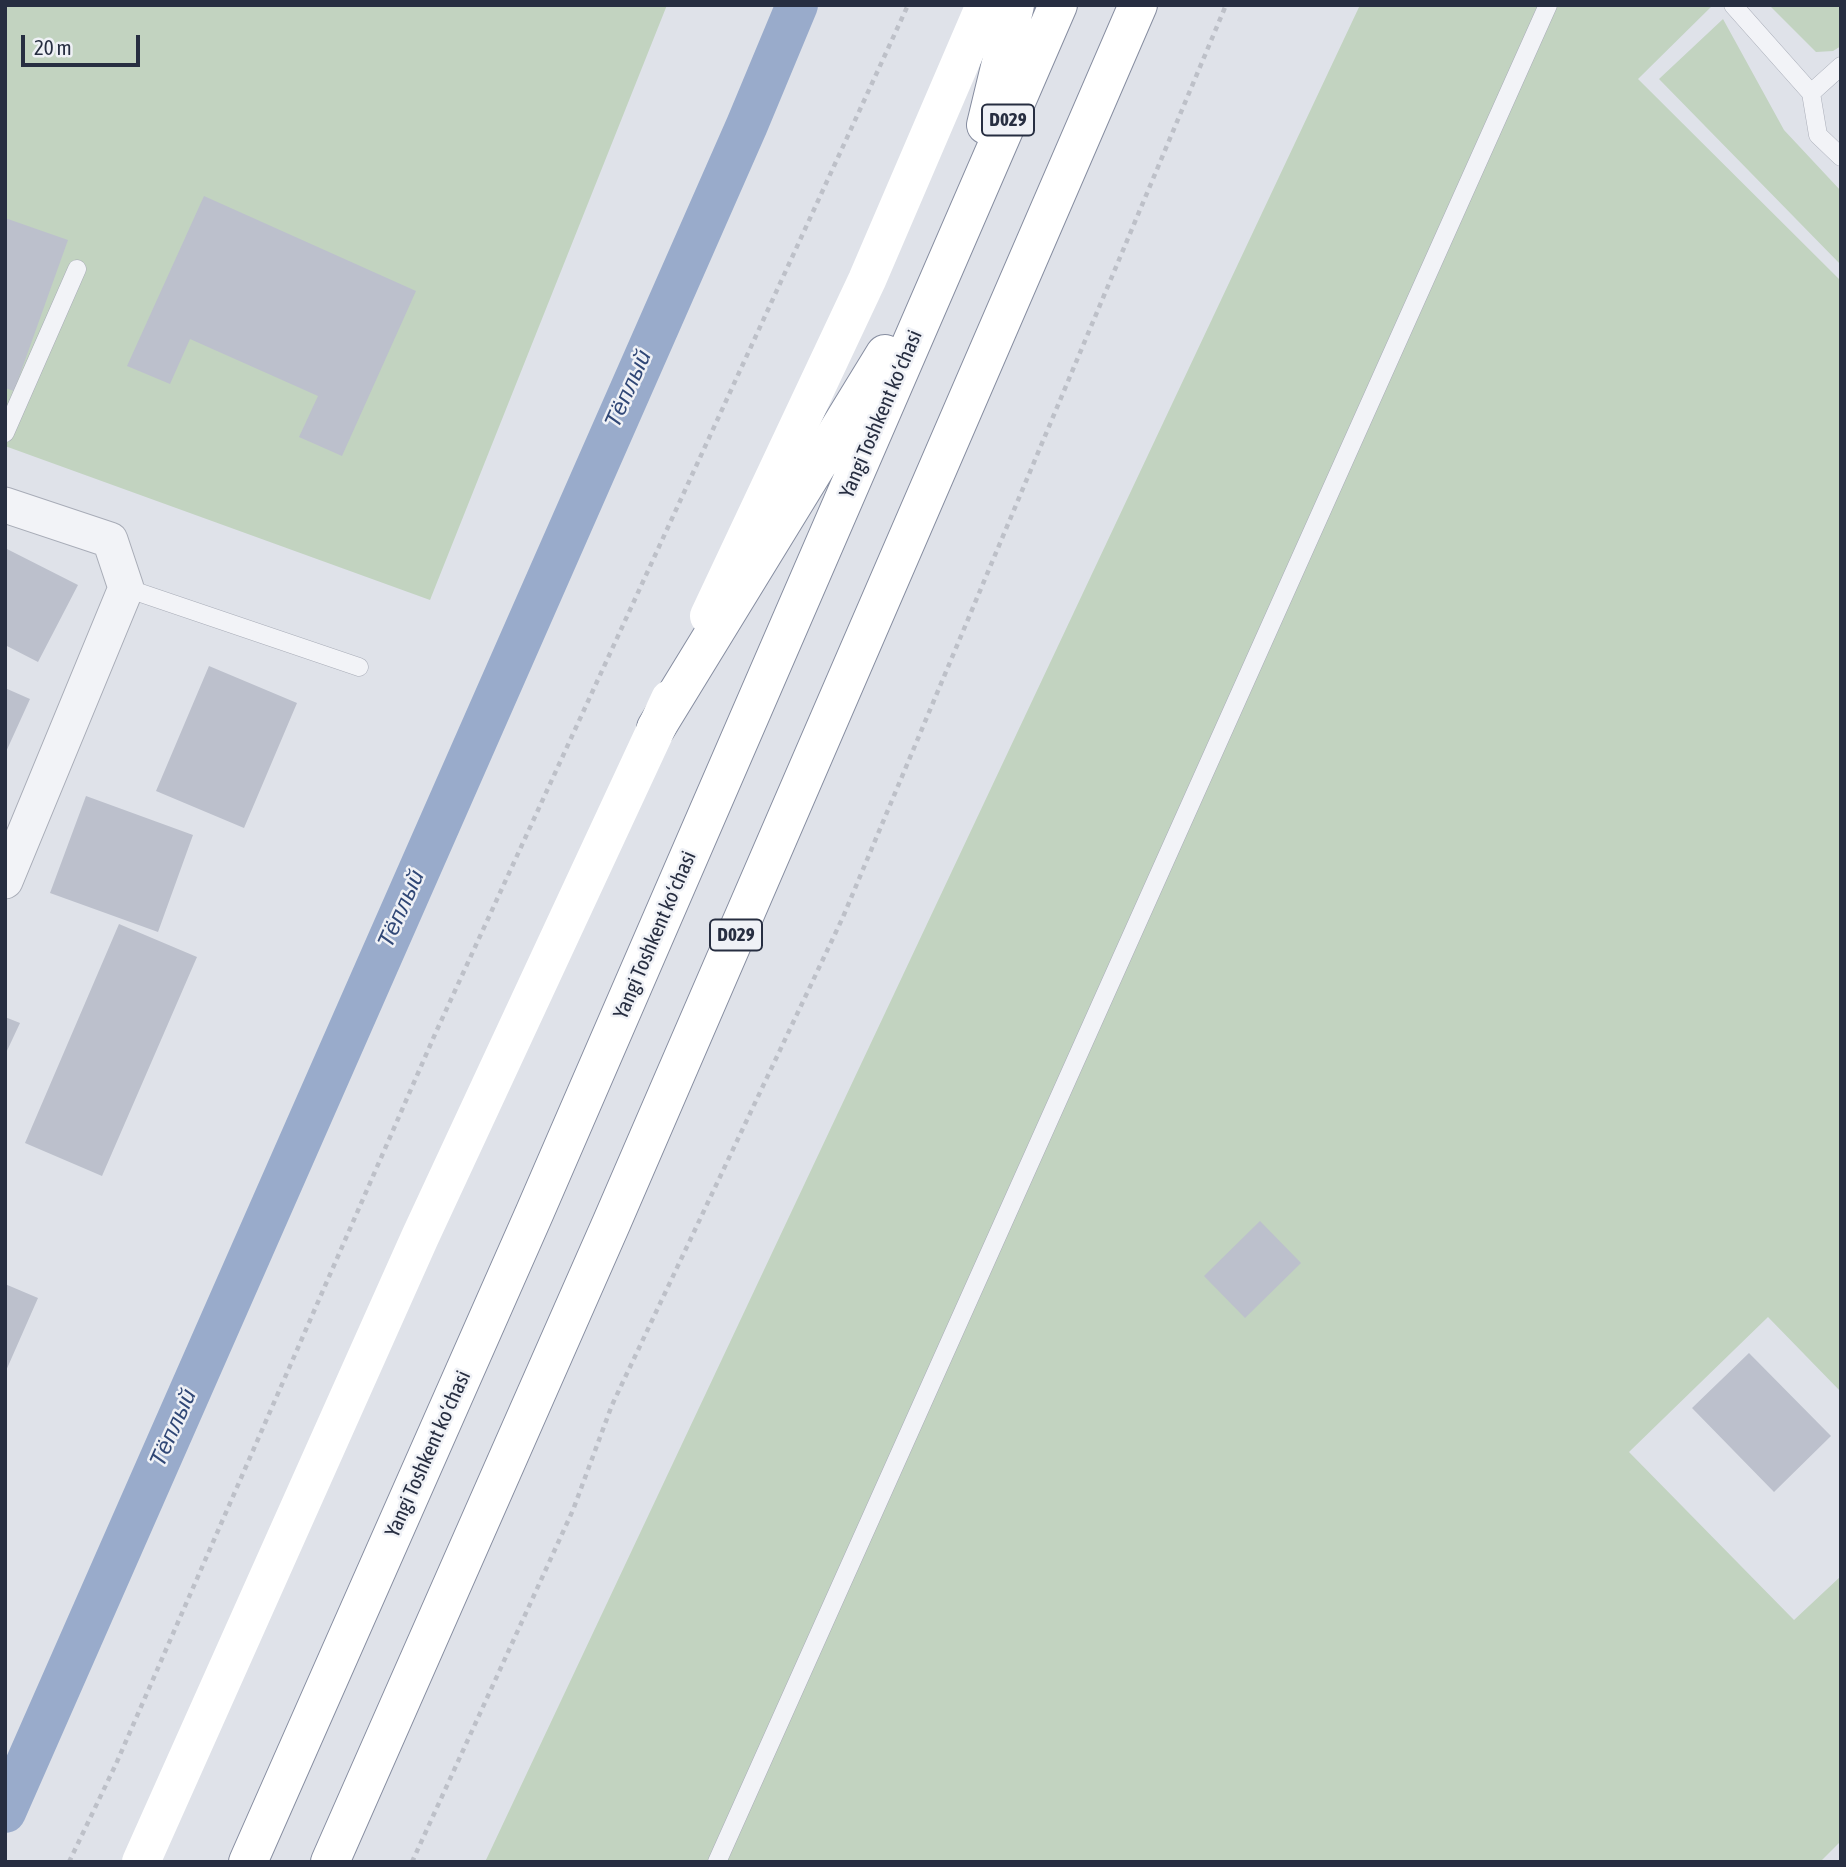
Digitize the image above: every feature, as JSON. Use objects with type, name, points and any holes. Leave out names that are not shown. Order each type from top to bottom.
[{"type":"main road","points":[[141,1862],[420,1237],[867,280],[985,5]]},
{"type":"main road","points":[[656,728],[958,235],[1015,5]]},
{"type":"main road","name":"Yangi Toshkent ko‘chasi","points":[[248,1862],[534,1214],[1058,5]]},
{"type":"main road","name":"D029","points":[[330,1862],[611,1224],[1138,5]]},
{"type":"street","points":[[5,505],[110,540],[126,588],[5,881]]},
{"type":"lane","points":[[717,1862],[1548,5]]},
{"type":"lane","points":[[1733,5],[1811,93],[1818,135],[1841,157]]},
{"type":"lane","points":[[1811,93],[1841,66]]},
{"type":"lane","points":[[5,433],[77,270]]},
{"type":"lane","points":[[126,588],[359,667]]},
{"type":"path","points":[[69,1862],[127,1738],[442,1019],[908,5]]},
{"type":"path","points":[[412,1862],[567,1522],[612,1405],[844,917],[1226,5]]},
{"type":"green space","points":[[5,5],[667,5],[430,600],[5,446]]},
{"type":"green space","points":[[1360,5],[1713,5],[1638,79],[1841,281],[1841,1392],[1768,1317],[1629,1452],[1794,1620],[1841,1576],[1841,1841],[1820,1862],[485,1862]]},
{"type":"green space","points":[[1769,5],[1841,5],[1841,46],[1833,51],[1816,52]]},
{"type":"green space","points":[[1723,19],[1784,130],[1841,191],[1841,265],[1659,79]]},
{"type":"building","points":[[204,196],[416,291],[342,456],[299,437],[318,396],[190,339],[170,384],[127,366]]},
{"type":"building","points":[[5,218],[68,240],[14,391],[5,388]]},
{"type":"building","points":[[5,548],[78,585],[38,662],[5,645]]},
{"type":"building","points":[[209,666],[297,703],[244,828],[156,791]]},
{"type":"building","points":[[5,688],[30,699],[5,754]]},
{"type":"building","points":[[86,796],[193,835],[158,932],[50,893]]},
{"type":"building","points":[[119,924],[197,957],[102,1176],[25,1143]]},
{"type":"building","points":[[5,1017],[20,1023],[5,1055]]},
{"type":"building","points":[[1260,1221],[1301,1263],[1245,1318],[1204,1276]]},
{"type":"building","points":[[5,1284],[38,1298],[5,1373]]},
{"type":"building","points":[[1749,1353],[1831,1436],[1774,1492],[1692,1408]]},
{"type":"waterway","name":"Тёплый","points":[[5,1812],[747,125],[797,5]]}]
